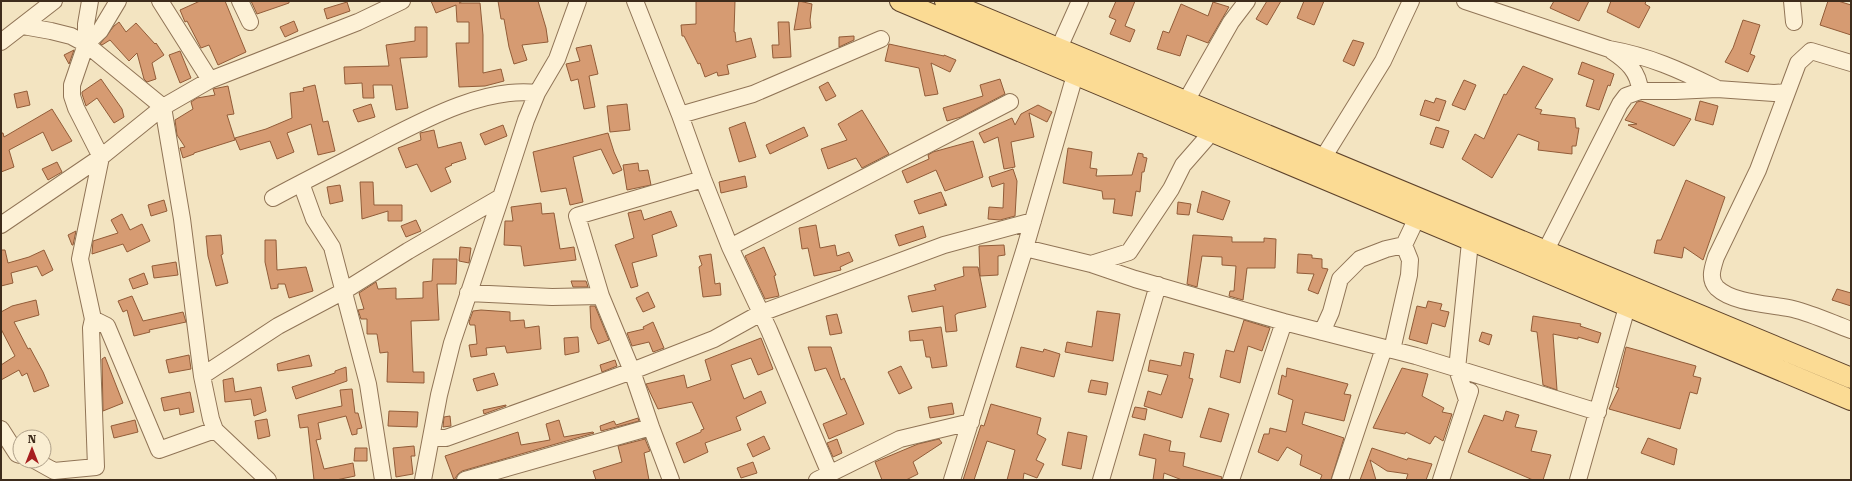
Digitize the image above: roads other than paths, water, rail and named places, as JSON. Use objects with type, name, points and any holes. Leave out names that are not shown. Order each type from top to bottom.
[{"type":"main road","points":[[900,1],[1470,242],[1851,400]]},
{"type":"main road","points":[[945,1],[1851,378]]},
{"type":"street","points":[[1,42],[54,1]]},
{"type":"street","points":[[50,469],[54,471],[96,467],[91,328],[93,318],[80,259],[101,158],[76,108],[72,96],[72,85],[86,44],[86,24],[90,1]]},
{"type":"street","points":[[86,44],[100,31],[118,1]]},
{"type":"street","points":[[160,1],[210,80]]},
{"type":"street","points":[[240,1],[250,22]]},
{"type":"street","points":[[423,480],[448,358],[468,293],[537,93],[557,59],[578,1]]},
{"type":"street","points":[[635,1],[680,115],[702,179],[730,247],[760,313],[823,477],[900,439],[970,422]]},
{"type":"street","points":[[1058,48],[1070,26],[1080,1]]},
{"type":"street","points":[[1186,101],[1231,22],[1247,1]]},
{"type":"street","points":[[1323,158],[1383,61],[1411,1]]},
{"type":"street","points":[[1465,1],[1609,49],[1633,53],[1671,66],[1717,89]]},
{"type":"street","points":[[1792,1],[1794,22]]},
{"type":"street","points":[[1,224],[101,158],[163,107],[210,80],[358,22],[397,2]]},
{"type":"street","points":[[23,26],[71,36],[86,44],[163,107],[182,218],[202,376],[211,419],[215,430],[268,480]]},
{"type":"street","points":[[680,115],[753,94],[881,39]]},
{"type":"street","points":[[1609,49],[1623,59],[1633,69],[1640,81],[1640,90]]},
{"type":"street","points":[[1851,63],[1811,51],[1798,62],[1758,170],[1716,257],[1712,268],[1711,279],[1717,288],[1733,296],[1794,309],[1851,330]]},
{"type":"street","points":[[952,480],[1025,248],[1075,75]]},
{"type":"street","points":[[1546,250],[1620,104],[1626,96],[1640,90],[1675,91],[1717,89],[1774,93],[1787,92]]},
{"type":"street","points":[[273,198],[437,114],[493,96],[521,91],[537,93]]},
{"type":"street","points":[[730,247],[1010,102]]},
{"type":"street","points":[[1091,264],[1129,252],[1171,189],[1183,165],[1211,132]]},
{"type":"street","points":[[671,480],[650,427],[632,371],[601,296],[577,216],[702,179]]},
{"type":"street","points":[[301,183],[314,218],[332,247],[368,384],[383,480]]},
{"type":"street","points":[[202,376],[278,326],[344,291],[408,251],[501,197]]},
{"type":"street","points":[[1340,480],[1388,349],[1409,275],[1410,260],[1404,245],[1425,201]]},
{"type":"street","points":[[431,438],[446,438],[632,371],[714,339],[760,313],[944,245],[1033,221]]},
{"type":"street","points":[[1467,400],[1457,369],[1470,242]]},
{"type":"street","points":[[1322,332],[1331,312],[1340,279],[1360,259],[1386,249],[1404,245]]},
{"type":"street","points":[[1025,248],[1091,264],[1135,279],[1284,322],[1388,349],[1598,412]]},
{"type":"street","points":[[1129,252],[1135,279]]},
{"type":"street","points":[[1101,480],[1158,285]]},
{"type":"street","points":[[468,293],[545,297],[601,296]]},
{"type":"street","points":[[1578,480],[1627,307]]},
{"type":"street","points":[[93,318],[107,326],[159,450],[215,430]]},
{"type":"street","points":[[1231,480],[1284,322]]},
{"type":"street","points":[[1441,480],[1475,374]]},
{"type":"street","points":[[465,480],[650,427]]},
{"type":"street","points":[[1,429],[12,446]]}]
